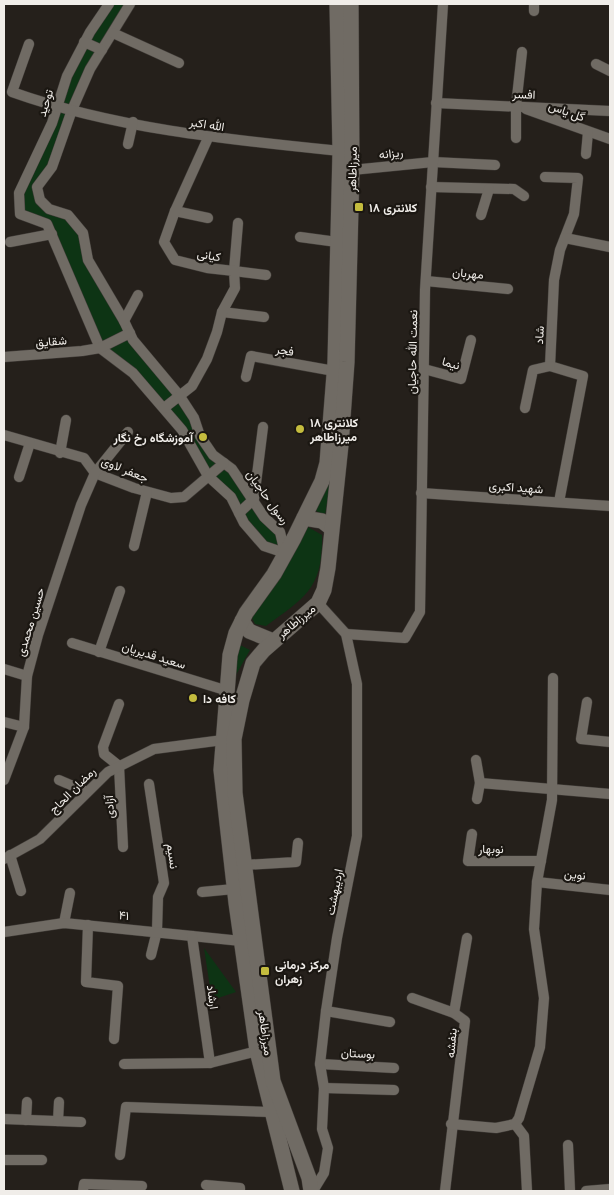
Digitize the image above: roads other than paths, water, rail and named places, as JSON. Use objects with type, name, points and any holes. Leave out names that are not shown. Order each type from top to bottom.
[{"type":"main road","name":"میرزاطاهر","points":[[292,1191],[257,1051],[222,795],[223,740],[230,655],[242,621],[285,553],[304,518],[327,463],[334,372],[340,151],[337,4]]},
{"type":"main road","name":"میرزاطاهر","points":[[312,1191],[273,1081],[235,793],[234,739],[242,700],[253,663],[273,641],[318,603],[326,576],[341,446],[347,362],[352,170],[351,4]]},
{"type":"main road","points":[[304,518],[322,521],[331,528]]},
{"type":"main road","points":[[242,621],[249,631],[258,637],[273,641]]},
{"type":"main road","points":[[287,1173],[302,1173],[304,1166]]},
{"type":"street","name":"توحید","points":[[52,234],[47,224],[20,214],[20,193],[52,123],[67,76],[84,42],[109,4]]},
{"type":"street","points":[[72,110],[90,69],[130,4]]},
{"type":"street","name":"نعمت الله حاجیان","points":[[346,634],[405,638],[420,612],[426,281],[443,4]]},
{"type":"street","points":[[113,33],[179,63]]},
{"type":"street","points":[[84,42],[102,50]]},
{"type":"street","name":"الله اکبر","points":[[29,44],[12,92],[57,108],[208,138],[340,151]]},
{"type":"street","points":[[516,138],[516,106],[522,52]]},
{"type":"street","points":[[596,64],[610,71]]},
{"type":"street","name":"افسر","points":[[436,103],[610,111]]},
{"type":"street","name":"گل یاس","points":[[516,106],[610,139]]},
{"type":"street","name":"رسول حاجیان","points":[[72,110],[52,167],[37,187],[40,200],[49,209],[68,215],[83,233],[88,260],[130,334],[179,395],[194,418],[200,436],[213,455],[232,469],[254,499],[264,517],[280,532],[285,553]]},
{"type":"street","points":[[128,144],[133,122]]},
{"type":"street","points":[[586,154],[588,132]]},
{"type":"street","name":"کیانی","points":[[164,408],[192,386],[203,366],[217,332],[222,312],[235,288],[234,271],[207,268],[175,260],[164,242],[175,211],[208,138]]},
{"type":"street","name":"ریزانه","points":[[352,170],[433,162],[495,165]]},
{"type":"street","name":"شاد","points":[[546,177],[578,178],[574,214],[565,238],[554,280],[550,366]]},
{"type":"street","points":[[431,187],[514,190],[524,196]]},
{"type":"street","points":[[481,215],[489,189]]},
{"type":"street","points":[[175,211],[208,218]]},
{"type":"street","points":[[238,223],[234,271],[266,275]]},
{"type":"street","points":[[10,242],[52,234],[100,348],[146,387],[164,408],[182,430],[208,476],[231,498],[244,523],[264,546],[285,553]]},
{"type":"street","points":[[300,237],[337,242]]},
{"type":"street","points":[[565,238],[610,247]]},
{"type":"street","name":"مهربان","points":[[426,281],[508,289]]},
{"type":"street","points":[[124,321],[138,295]]},
{"type":"street","points":[[222,312],[264,316]]},
{"type":"street","name":"شقایق","points":[[4,357],[100,348],[130,334]]},
{"type":"street","name":"نیما","points":[[424,369],[461,379],[471,340]]},
{"type":"street","name":"فجر","points":[[246,376],[251,356],[334,372]]},
{"type":"street","points":[[526,408],[533,370],[550,366],[583,376],[559,502]]},
{"type":"street","points":[[146,387],[158,371]]},
{"type":"street","points":[[60,453],[66,420]]},
{"type":"street","points":[[239,513],[254,499],[263,427]]},
{"type":"street","name":"حسین محمدی","points":[[4,780],[24,727],[27,676],[38,635],[81,504],[95,474],[128,432]]},
{"type":"street","name":"جعفر لاوی","points":[[4,435],[60,453],[84,458],[95,474],[147,492],[171,498],[184,497],[224,463]]},
{"type":"street","points":[[19,477],[30,443]]},
{"type":"street","points":[[134,546],[147,492]]},
{"type":"street","name":"شهید اکبری","points":[[421,493],[610,506]]},
{"type":"street","points":[[99,652],[120,591]]},
{"type":"street","name":"اردیبهشت","points":[[312,1191],[324,1173],[328,1148],[322,1129],[324,1088],[320,1064],[337,938],[357,836],[357,684],[346,634],[318,603]]},
{"type":"street","name":"سعید قدیریان","points":[[72,643],[228,691]]},
{"type":"street","points":[[4,669],[27,676]]},
{"type":"street","points":[[451,1124],[496,1128],[515,1124],[519,1118],[540,1047],[544,998],[534,929],[537,882],[552,789],[553,678]]},
{"type":"street","points":[[587,702],[581,739],[610,742]]},
{"type":"street","points":[[119,704],[103,747],[104,754],[119,766]]},
{"type":"street","points":[[4,722],[24,727]]},
{"type":"street","name":"رمضان الحاج","points":[[7,857],[40,839],[108,772],[119,766],[154,749],[223,740]]},
{"type":"street","points":[[476,760],[480,783],[478,799]]},
{"type":"street","name":"آزادی","points":[[119,766],[123,847]]},
{"type":"street","points":[[59,780],[88,792]]},
{"type":"street","points":[[480,783],[610,794]]},
{"type":"street","name":"نسیم","points":[[149,784],[164,883],[158,897],[157,931],[152,956]]},
{"type":"street","name":"نوبهار","points":[[472,834],[468,861],[541,861]]},
{"type":"street","points":[[244,865],[296,862],[298,843]]},
{"type":"street","points":[[7,857],[21,891]]},
{"type":"street","name":"نوین","points":[[537,882],[610,890]]},
{"type":"street","points":[[202,892],[234,889]]},
{"type":"street","points":[[64,923],[70,893]]},
{"type":"street","name":"۴۱","points":[[4,932],[64,923],[241,941]]},
{"type":"street","points":[[88,925],[86,982],[118,986],[114,1039]]},
{"type":"street","name":"ارشاد","points":[[192,936],[210,1063]]},
{"type":"street","points":[[454,1013],[467,938]]},
{"type":"street","name":"بنفشه","points":[[412,998],[454,1013],[465,1021],[466,1028],[455,1111],[451,1124],[445,1191]]},
{"type":"street","points":[[326,1011],[390,1022]]},
{"type":"street","points":[[124,1064],[210,1063],[257,1051]]},
{"type":"street","name":"بوستان","points":[[320,1064],[394,1068]]},
{"type":"street","points":[[324,1088],[394,1090]]},
{"type":"street","points":[[26,1120],[27,1102]]},
{"type":"street","points":[[58,1121],[59,1102]]},
{"type":"street","points":[[120,1155],[126,1107],[271,1112]]},
{"type":"street","points":[[4,1119],[81,1122]]},
{"type":"street","points":[[515,1124],[524,1136],[527,1191]]},
{"type":"street","points":[[568,1145],[570,1191]]},
{"type":"street","points":[[4,1160],[42,1160]]},
{"type":"street","points":[[83,1191],[84,1184],[142,1186]]},
{"type":"street","points":[[206,1185],[240,1188],[240,1191]]},
{"type":"street","points":[[586,1191],[610,1189]]},
{"type":"place","name":"کلانتری ۱۸","points":[[359,207]]},
{"type":"place","name":"کلانتری ۱۸ میرزاطاهر","points":[[300,429]]},
{"type":"place","name":"آموزشگاه رخ نگار","points":[[203,437]]},
{"type":"place","name":"کافه دا","points":[[193,698]]},
{"type":"place","name":"مرکز درمانی زهران","points":[[265,971]]}]
